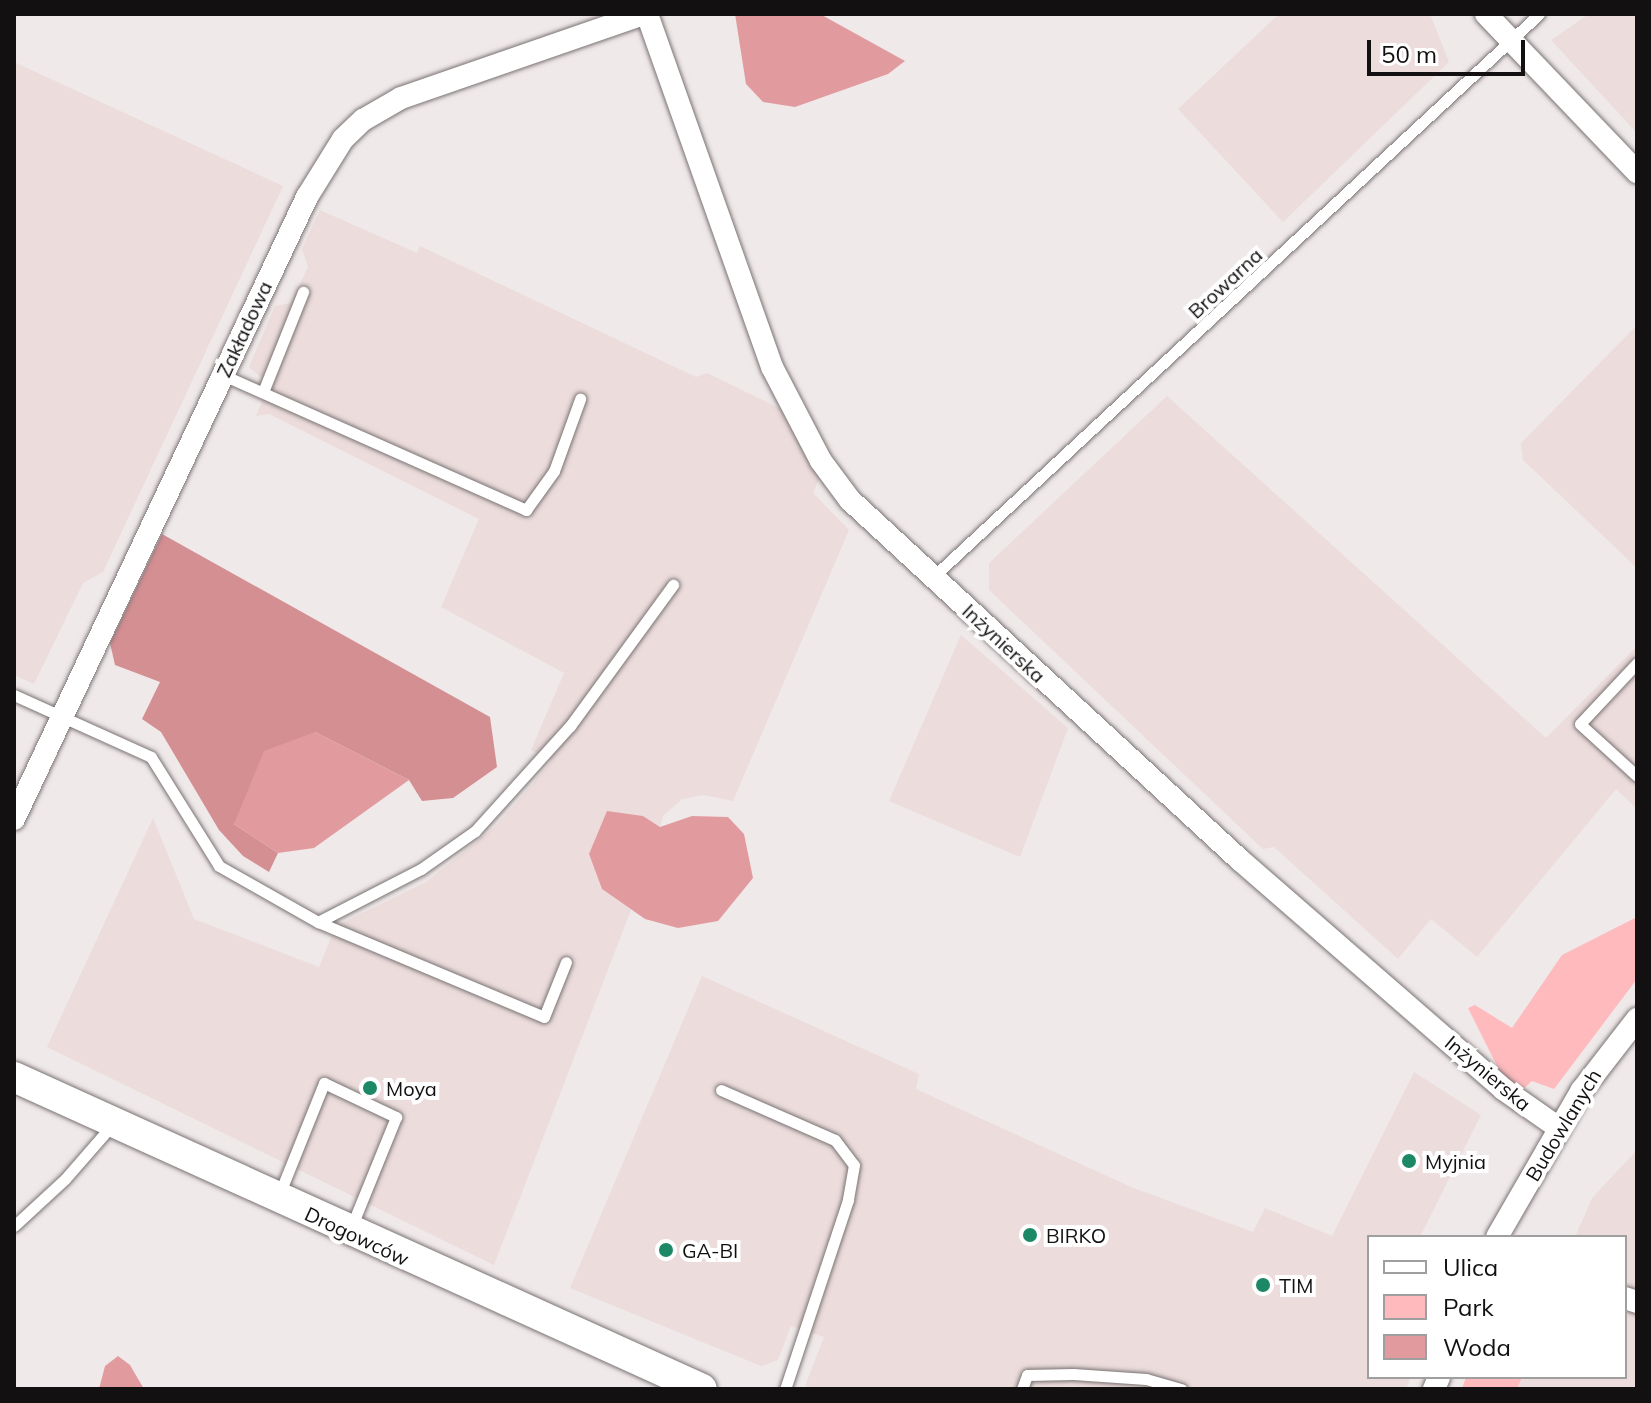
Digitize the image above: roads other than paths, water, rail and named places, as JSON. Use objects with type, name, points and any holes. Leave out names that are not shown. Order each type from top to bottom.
[{"type":"main road","name":"Drogowców","points":[[14,1077],[349,1233],[702,1389]]},
{"type":"street","name":"Zakładowa","points":[[14,819],[307,197],[343,139],[363,120],[401,98],[645,14]]},
{"type":"street","name":"Inżynierska","points":[[645,14],[772,367],[800,425],[850,500],[1346,954],[1503,1089],[1559,1128]]},
{"type":"street","points":[[1486,14],[1510,45],[1637,172]]},
{"type":"street","name":"Budowlanych","points":[[1498,1235],[1559,1128],[1637,1019]]},
{"type":"lane","name":"Browarna","points":[[933,577],[1510,45],[1539,14]]},
{"type":"lane","points":[[263,392],[303,292]]},
{"type":"lane","points":[[223,375],[526,510],[554,471],[580,399]]},
{"type":"lane","points":[[318,922],[421,869],[475,831],[570,726],[673,585]]},
{"type":"lane","points":[[1637,663],[1580,724],[1637,776]]},
{"type":"lane","points":[[14,695],[151,757],[219,866],[318,922],[544,1017],[566,962]]},
{"type":"lane","points":[[277,1199],[324,1083],[396,1117],[349,1233]]},
{"type":"lane","points":[[721,1090],[835,1140],[854,1165],[848,1200],[785,1389]]},
{"type":"lane","points":[[14,1226],[65,1179],[113,1123]]},
{"type":"lane","points":[[1022,1389],[1027,1375],[1073,1374],[1146,1379],[1182,1389]]},
{"type":"water","points":[[735,14],[820,14],[905,61],[888,74],[795,107],[763,102],[746,84]]},
{"type":"water","points":[[315,732],[409,780],[314,848],[278,853],[234,824],[264,751]]},
{"type":"water","points":[[607,811],[643,816],[660,827],[692,816],[728,817],[744,834],[753,878],[718,921],[678,928],[645,919],[602,889],[589,854]]},
{"type":"water","points":[[118,1356],[130,1365],[144,1389],[99,1389],[105,1366]]},
{"type":"place","name":"Moya","points":[[370,1088]]},
{"type":"place","name":"Myjnia","points":[[1409,1161]]},
{"type":"place","name":"BIRKO","points":[[1030,1235]]},
{"type":"place","name":"GA-BI","points":[[666,1250]]},
{"type":"place","name":"TIM","points":[[1263,1285]]}]
